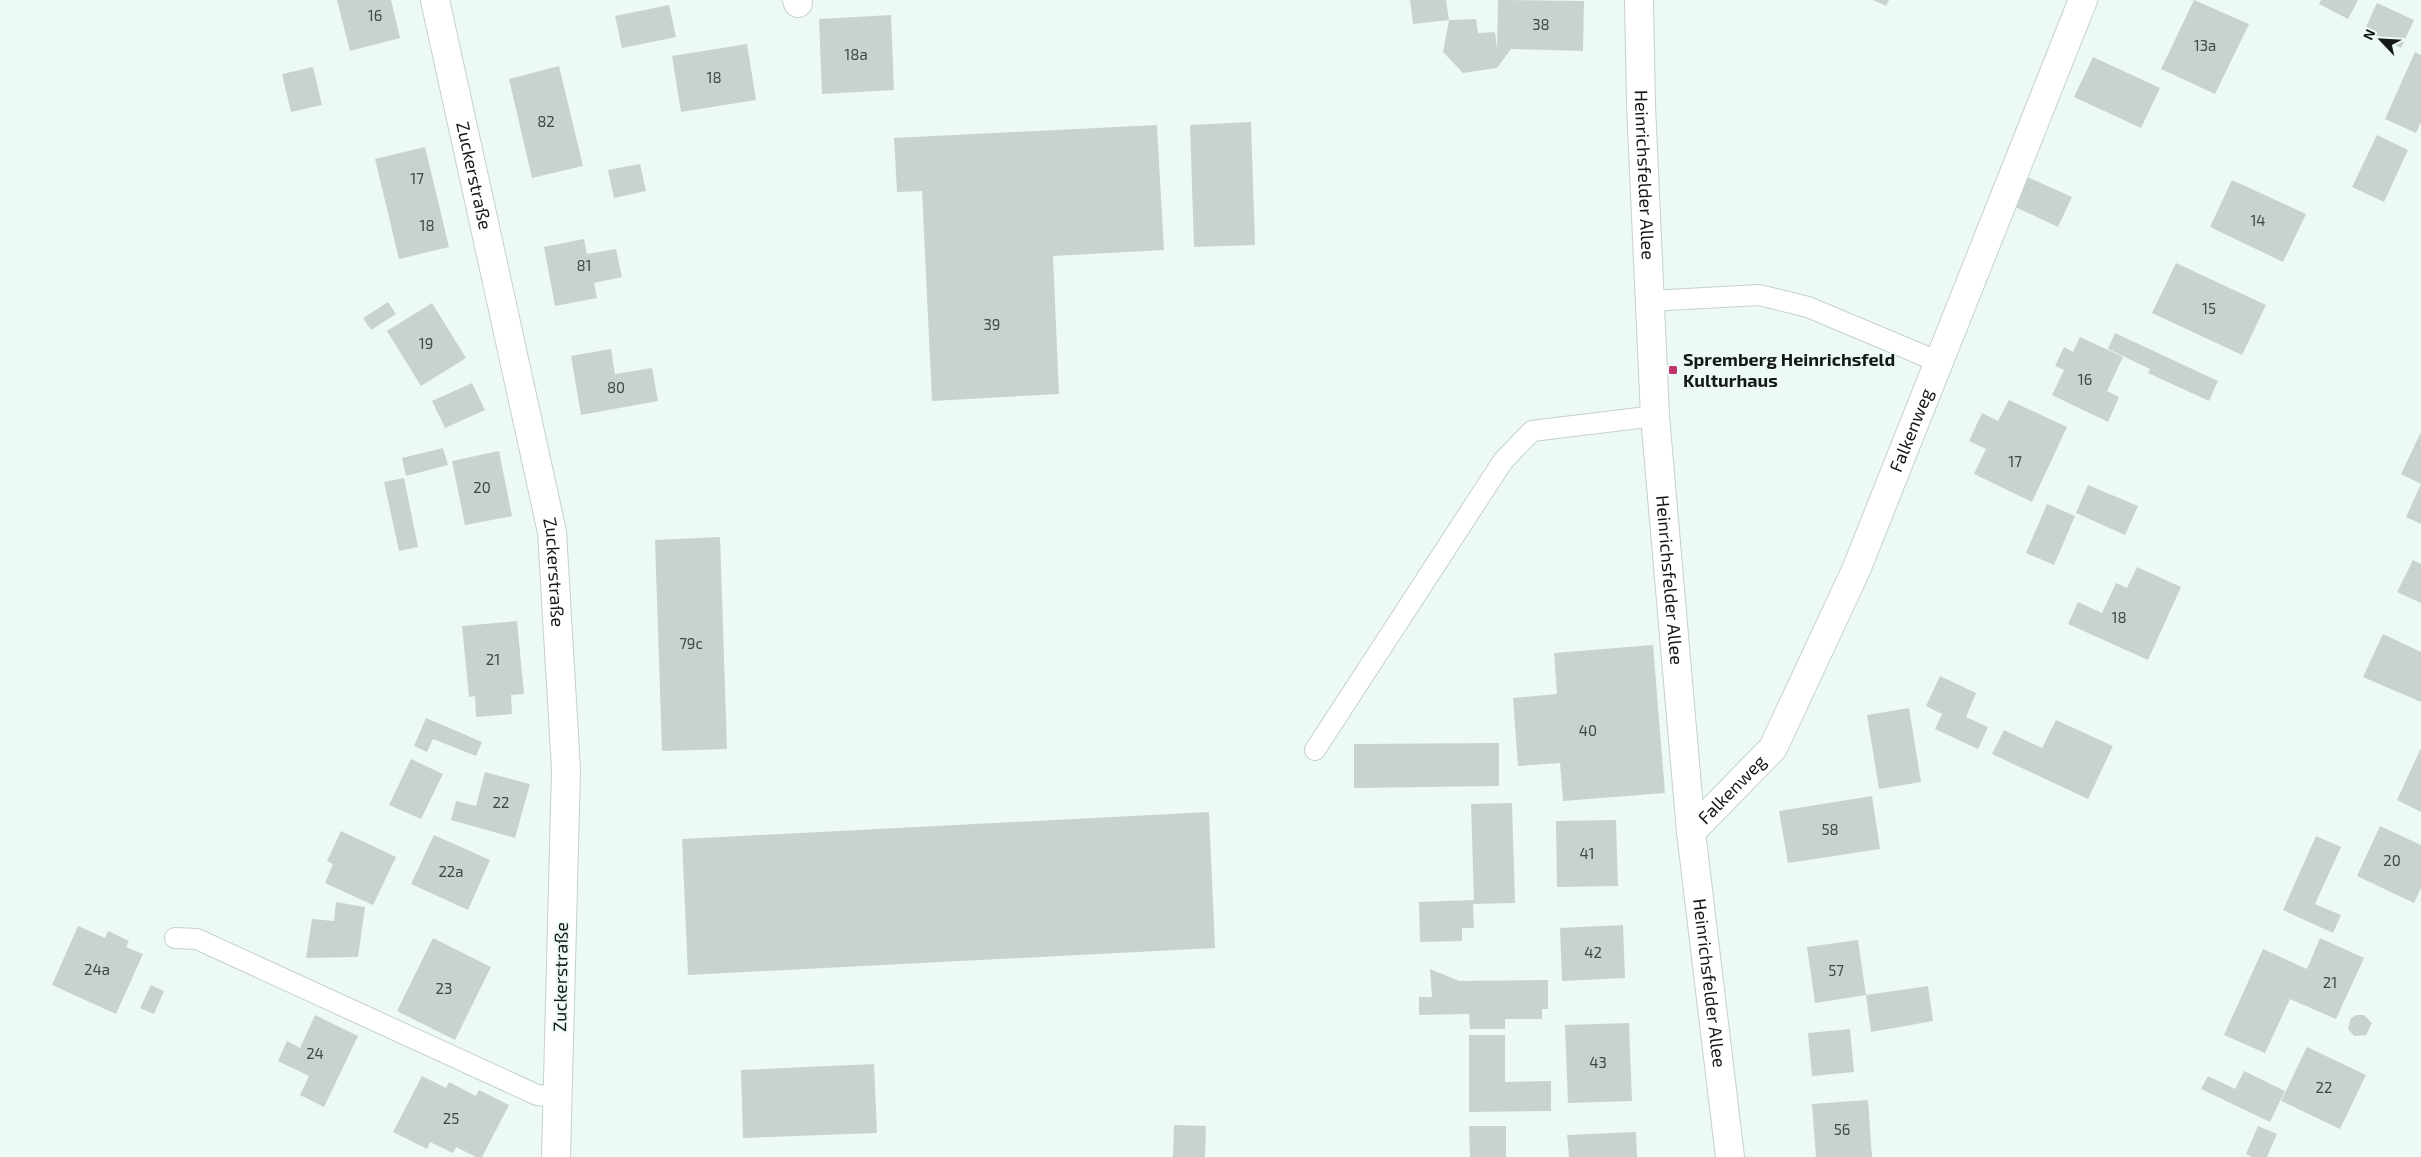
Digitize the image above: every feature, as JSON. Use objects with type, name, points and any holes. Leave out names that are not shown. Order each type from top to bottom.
[{"type":"street","name":"Zuckerstraße","points":[[435,0],[552,532],[566,768],[556,1157]]},
{"type":"street","name":"Heinrichsfelder Allee","points":[[1639,0],[1655,416],[1691,832],[1730,1157]]},
{"type":"street","name":"Falkenweg","points":[[1691,832],[1774,748],[1856,570],[2083,0]]},
{"type":"lane","points":[[1650,301],[1759,295],[1808,308],[1940,362]]},
{"type":"lane","points":[[1315,750],[1503,461],[1532,431],[1655,416]]},
{"type":"lane","points":[[175,938],[197,939],[537,1095],[559,1097]]},
{"type":"building","points":[[337,0],[391,0],[400,38],[350,51]]},
{"type":"building","points":[[1410,0],[1446,0],[1449,20],[1413,24]]},
{"type":"building","points":[[1498,0],[1584,1],[1583,51],[1511,49],[1497,68],[1463,73],[1443,52],[1449,20],[1476,19],[1478,33],[1495,32],[1497,49]]},
{"type":"building","points":[[1873,0],[1889,0],[1886,6]]},
{"type":"building","points":[[2194,0],[2249,24],[2215,94],[2161,69]]},
{"type":"building","points":[[2321,0],[2358,0],[2348,19],[2319,4]]},
{"type":"building","points":[[2377,3],[2414,20],[2401,48],[2364,31]]},
{"type":"building","points":[[669,5],[676,37],[622,48],[615,16]]},
{"type":"building","points":[[891,15],[894,90],[822,94],[819,19]]},
{"type":"building","points":[[747,44],[756,100],[681,112],[672,56]]},
{"type":"building","points":[[2415,52],[2421,55],[2421,122],[2416,133],[2385,119]]},
{"type":"building","points":[[2093,57],[2160,88],[2141,128],[2074,97]]},
{"type":"building","points":[[559,66],[583,166],[532,178],[509,79]]},
{"type":"building","points":[[313,67],[322,105],[291,112],[282,74]]},
{"type":"building","points":[[1251,122],[1255,245],[1194,247],[1190,125]]},
{"type":"building","points":[[1157,125],[1164,250],[1053,256],[1059,394],[932,401],[922,191],[897,192],[894,138]]},
{"type":"building","points":[[2377,135],[2408,150],[2384,202],[2352,187]]},
{"type":"building","points":[[425,147],[449,247],[399,259],[375,159]]},
{"type":"building","points":[[640,164],[646,191],[614,198],[608,170]]},
{"type":"building","points":[[2023,175],[2072,197],[2058,227],[2009,204]]},
{"type":"building","points":[[2232,180],[2306,214],[2283,262],[2210,227]]},
{"type":"building","points":[[584,239],[587,254],[616,249],[622,277],[594,283],[597,298],[555,306],[544,247]]},
{"type":"building","points":[[2176,263],[2266,305],[2242,355],[2152,313]]},
{"type":"building","points":[[388,302],[396,314],[371,330],[363,318]]},
{"type":"building","points":[[432,303],[466,358],[421,386],[387,331]]},
{"type":"building","points":[[2115,333],[2218,381],[2209,401],[2148,373],[2150,369],[2108,349]]},
{"type":"building","points":[[2080,337],[2123,357],[2107,391],[2119,397],[2108,422],[2052,395],[2064,370],[2055,366],[2064,347],[2073,352]]},
{"type":"building","points":[[611,349],[615,374],[652,368],[658,401],[581,415],[571,356]]},
{"type":"building","points":[[472,383],[485,410],[445,428],[432,401]]},
{"type":"building","points":[[2009,400],[2067,427],[2032,502],[1974,474],[1986,449],[1969,441],[1982,413],[1998,421]]},
{"type":"building","points":[[2421,432],[2421,484],[2401,474]]},
{"type":"building","points":[[443,448],[448,465],[406,476],[402,458]]},
{"type":"building","points":[[499,451],[512,516],[465,525],[452,461]]},
{"type":"building","points":[[404,478],[418,547],[399,551],[384,482]]},
{"type":"building","points":[[2421,484],[2421,524],[2406,517]]},
{"type":"building","points":[[2088,485],[2138,506],[2125,535],[2076,513]]},
{"type":"building","points":[[2047,504],[2075,516],[2054,565],[2026,553]]},
{"type":"building","points":[[720,537],[727,749],[662,751],[655,540]]},
{"type":"building","points":[[2413,560],[2421,564],[2421,603],[2397,592]]},
{"type":"building","points":[[2137,567],[2181,587],[2148,660],[2068,624],[2078,602],[2102,613],[2116,583],[2127,588]]},
{"type":"building","points":[[517,621],[524,694],[511,695],[512,714],[476,717],[475,696],[469,697],[462,626]]},
{"type":"building","points":[[2383,634],[2421,652],[2421,702],[2363,677]]},
{"type":"building","points":[[1653,645],[1665,793],[1563,801],[1560,763],[1518,766],[1513,698],[1557,694],[1554,653]]},
{"type":"building","points":[[1940,676],[1976,693],[1966,717],[1988,727],[1978,749],[1935,729],[1942,714],[1926,706]]},
{"type":"building","points":[[1909,708],[1921,782],[1879,789],[1867,715]]},
{"type":"building","points":[[426,718],[482,742],[476,756],[433,739],[427,752],[414,746]]},
{"type":"building","points":[[2056,720],[2113,746],[2088,799],[1992,754],[2004,730],[2042,748]]},
{"type":"building","points":[[1499,743],[1499,786],[1354,788],[1354,744]]},
{"type":"building","points":[[2421,748],[2421,812],[2397,800]]},
{"type":"building","points":[[411,759],[443,774],[421,819],[389,805]]},
{"type":"building","points":[[485,772],[530,784],[515,838],[451,820],[456,801],[476,806]]},
{"type":"building","points":[[1872,796],[1880,849],[1788,863],[1779,811]]},
{"type":"building","points":[[1512,803],[1515,903],[1473,904],[1474,928],[1462,928],[1462,941],[1420,942],[1419,902],[1474,900],[1471,804]]},
{"type":"building","points":[[1209,812],[1215,948],[688,975],[682,839]]},
{"type":"building","points":[[1616,820],[1618,886],[1557,887],[1556,821]]},
{"type":"building","points":[[2380,826],[2421,845],[2421,888],[2414,903],[2357,876]]},
{"type":"building","points":[[341,831],[396,857],[373,905],[325,883],[333,864],[327,861]]},
{"type":"building","points":[[434,835],[490,860],[468,910],[411,884]]},
{"type":"building","points":[[2316,836],[2341,847],[2315,904],[2341,915],[2333,933],[2283,910]]},
{"type":"building","points":[[336,902],[365,907],[358,957],[306,958],[312,919],[334,921]]},
{"type":"building","points":[[1623,925],[1625,978],[1562,981],[1560,928]]},
{"type":"building","points":[[78,926],[105,938],[108,931],[129,941],[126,947],[143,954],[116,1014],[52,985]]},
{"type":"building","points":[[433,938],[491,967],[455,1040],[397,1011]]},
{"type":"building","points":[[2320,938],[2364,958],[2336,1019],[2290,999],[2265,1053],[2224,1035],[2263,949],[2307,969]]},
{"type":"building","points":[[1858,940],[1866,995],[1815,1003],[1807,947]]},
{"type":"building","points":[[1430,969],[1459,981],[1548,980],[1548,1009],[1542,1009],[1542,1019],[1505,1019],[1505,1029],[1470,1029],[1469,1014],[1419,1015],[1419,997],[1432,997]]},
{"type":"building","points":[[151,985],[164,991],[154,1014],[140,1008]]},
{"type":"building","points":[[1928,986],[1933,1021],[1871,1032],[1866,995]]},
{"type":"building","points":[[315,1015],[358,1036],[324,1107],[300,1095],[309,1076],[278,1061],[287,1041],[300,1048]]},
{"type":"building","points":[[2356,1015],[2364,1015],[2372,1023],[2366,1035],[2354,1036],[2348,1029],[2351,1018]]},
{"type":"building","points":[[1629,1023],[1632,1101],[1568,1103],[1565,1025]]},
{"type":"building","points":[[1850,1029],[1854,1072],[1812,1076],[1808,1033]]},
{"type":"building","points":[[1469,1035],[1505,1035],[1505,1082],[1551,1081],[1551,1111],[1469,1112]]},
{"type":"building","points":[[2307,1047],[2366,1075],[2340,1129],[2281,1101]]},
{"type":"building","points":[[874,1064],[877,1133],[743,1138],[741,1070]]},
{"type":"building","points":[[2244,1071],[2285,1091],[2270,1122],[2201,1089],[2208,1076],[2235,1089]]},
{"type":"building","points":[[422,1076],[446,1088],[449,1082],[476,1096],[479,1090],[509,1105],[482,1157],[476,1157],[456,1147],[453,1153],[430,1142],[427,1149],[393,1132]]},
{"type":"building","points":[[1868,1100],[1872,1157],[1816,1157],[1812,1104]]},
{"type":"building","points":[[1174,1125],[1206,1126],[1205,1157],[1173,1157]]},
{"type":"building","points":[[1469,1126],[1506,1126],[1506,1157],[1470,1157]]},
{"type":"building","points":[[2258,1126],[2277,1134],[2267,1157],[2252,1157],[2246,1154]]},
{"type":"building","points":[[1636,1132],[1637,1157],[1569,1157],[1567,1135]]},
{"type":"place","name":"Spremberg Heinrichsfeld Kulturhaus","points":[[1673,370]]}]
